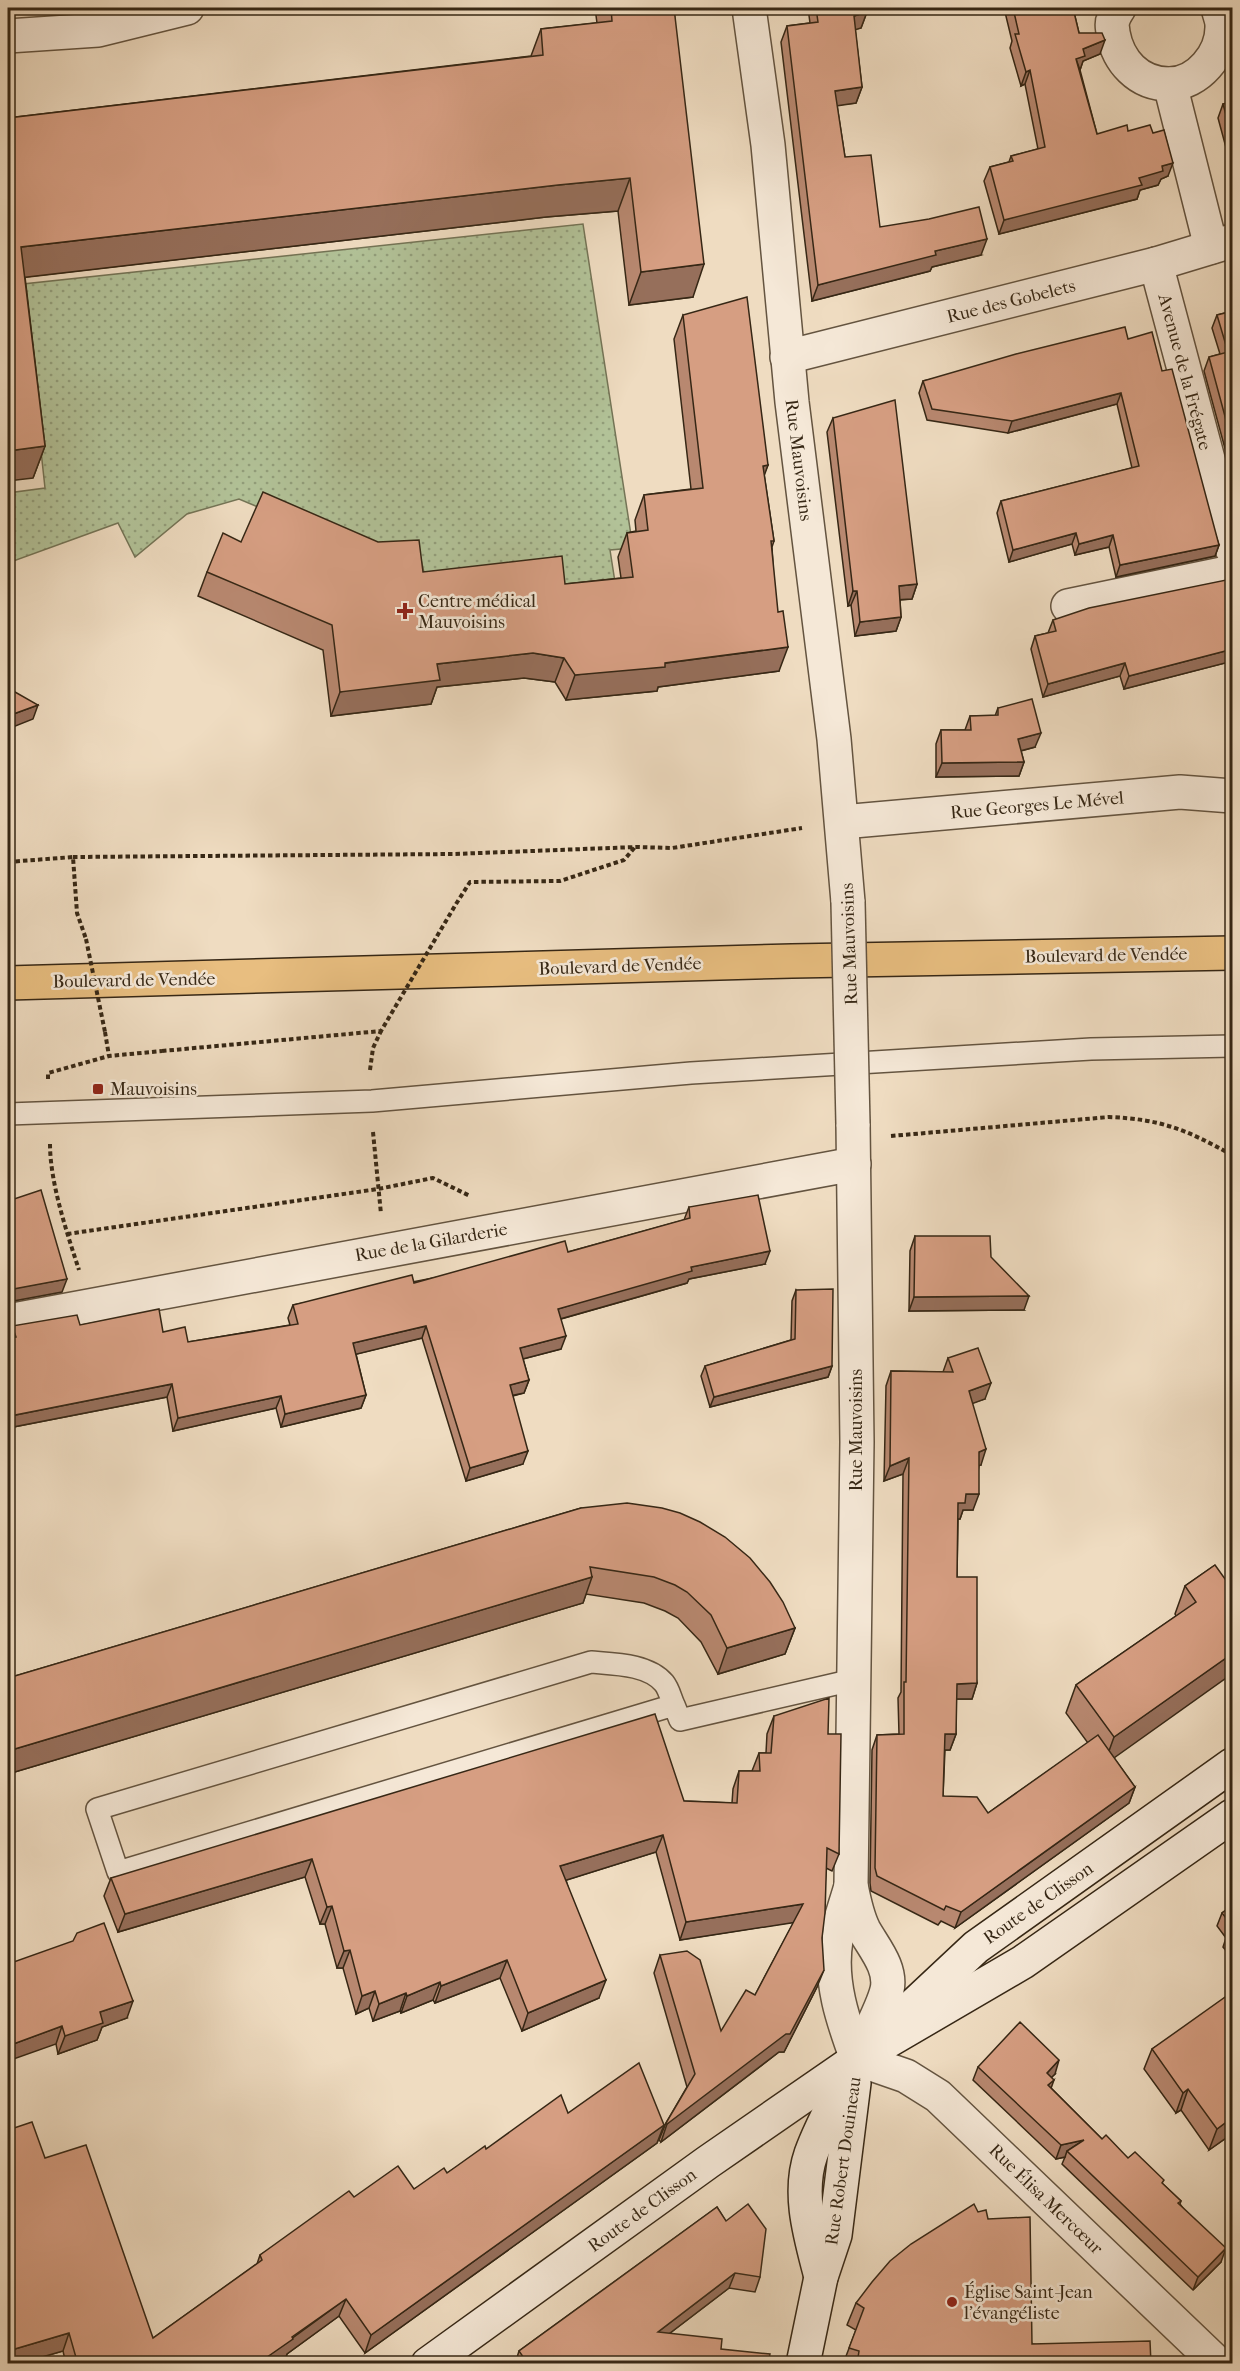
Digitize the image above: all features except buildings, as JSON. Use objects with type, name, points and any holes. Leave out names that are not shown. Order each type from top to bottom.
[{"type":"main road","name":"Boulevard de Vendée","points":[[8,983],[792,961],[1233,953]]},
{"type":"street","points":[[8,36],[98,30],[187,8]]},
{"type":"street","name":"Rue Mauvoisins","points":[[749,8],[768,144],[788,357],[834,739],[848,902],[857,1442],[851,1885],[855,1909],[884,1965],[888,1989],[857,2059]]},
{"type":"street","points":[[1110,12],[1116,50],[1133,72],[1148,81],[1170,84],[1194,77],[1209,64],[1221,41],[1222,24],[1218,8]]},
{"type":"street","points":[[1170,84],[1222,244]]},
{"type":"street","name":"Rue des Gobelets","points":[[788,357],[1156,264],[1222,244]]},
{"type":"street","name":"Avenue de la Frégate","points":[[1156,264],[1233,549]]},
{"type":"street","points":[[1068,606],[1233,572]]},
{"type":"street","name":"Rue Georges Le Mével","points":[[842,822],[1180,792],[1233,796]]},
{"type":"street","name":"Rue de la Gilarderie","points":[[8,1321],[854,1164]]},
{"type":"street","name":"Route de Clisson","points":[[857,2059],[976,1947],[1233,1765]]},
{"type":"street","name":"Route de Clisson","points":[[428,2364],[708,2162],[857,2059],[1023,1962],[1233,1816]]},
{"type":"street","name":"Rue Mauvoisins","points":[[851,1885],[836,1941],[835,1971],[838,2002],[857,2059]]},
{"type":"street","name":"Rue Robert Douineau","points":[[804,2364],[821,2277],[809,2228],[806,2201],[810,2156],[857,2059]]},
{"type":"street","name":"Rue Élisa Mercœur","points":[[857,2059],[906,2076],[938,2096],[1218,2364]]},
{"type":"lane","points":[[8,1114],[372,1101],[691,1072],[1091,1049],[1233,1046]]},
{"type":"lane","points":[[674,1705],[118,1872],[97,1809],[591,1662],[623,1664],[650,1672],[664,1683],[681,1720],[854,1680]]},
{"type":"path","points":[[8,862],[73,857],[454,854],[636,847],[672,848],[842,822]]},
{"type":"path","points":[[373,1048],[470,882],[560,880],[624,860],[636,847]]},
{"type":"path","points":[[73,857],[77,913],[86,939],[109,1056]]},
{"type":"path","points":[[82,1278],[67,1234],[50,1157],[48,1073],[109,1056],[381,1031]]},
{"type":"path","points":[[883,1136],[1109,1117],[1133,1118],[1168,1125],[1201,1138],[1233,1155]]},
{"type":"path","points":[[374,1145],[386,1251]]},
{"type":"path","points":[[67,1234],[378,1189],[433,1178],[474,1198]]},
{"type":"green space","points":[[583,224],[633,548],[610,550],[617,595],[426,581],[419,551],[374,556],[239,499],[187,514],[135,557],[118,523],[8,563],[8,493],[45,488],[23,284]]},
{"type":"place","name":"Centre médical Mauvoisins","points":[[405,611]]},
{"type":"place","name":"Mauvoisins","points":[[98,1089]]},
{"type":"place","name":"Église Saint-Jean l'évangéliste","points":[[952,2302]]}]
